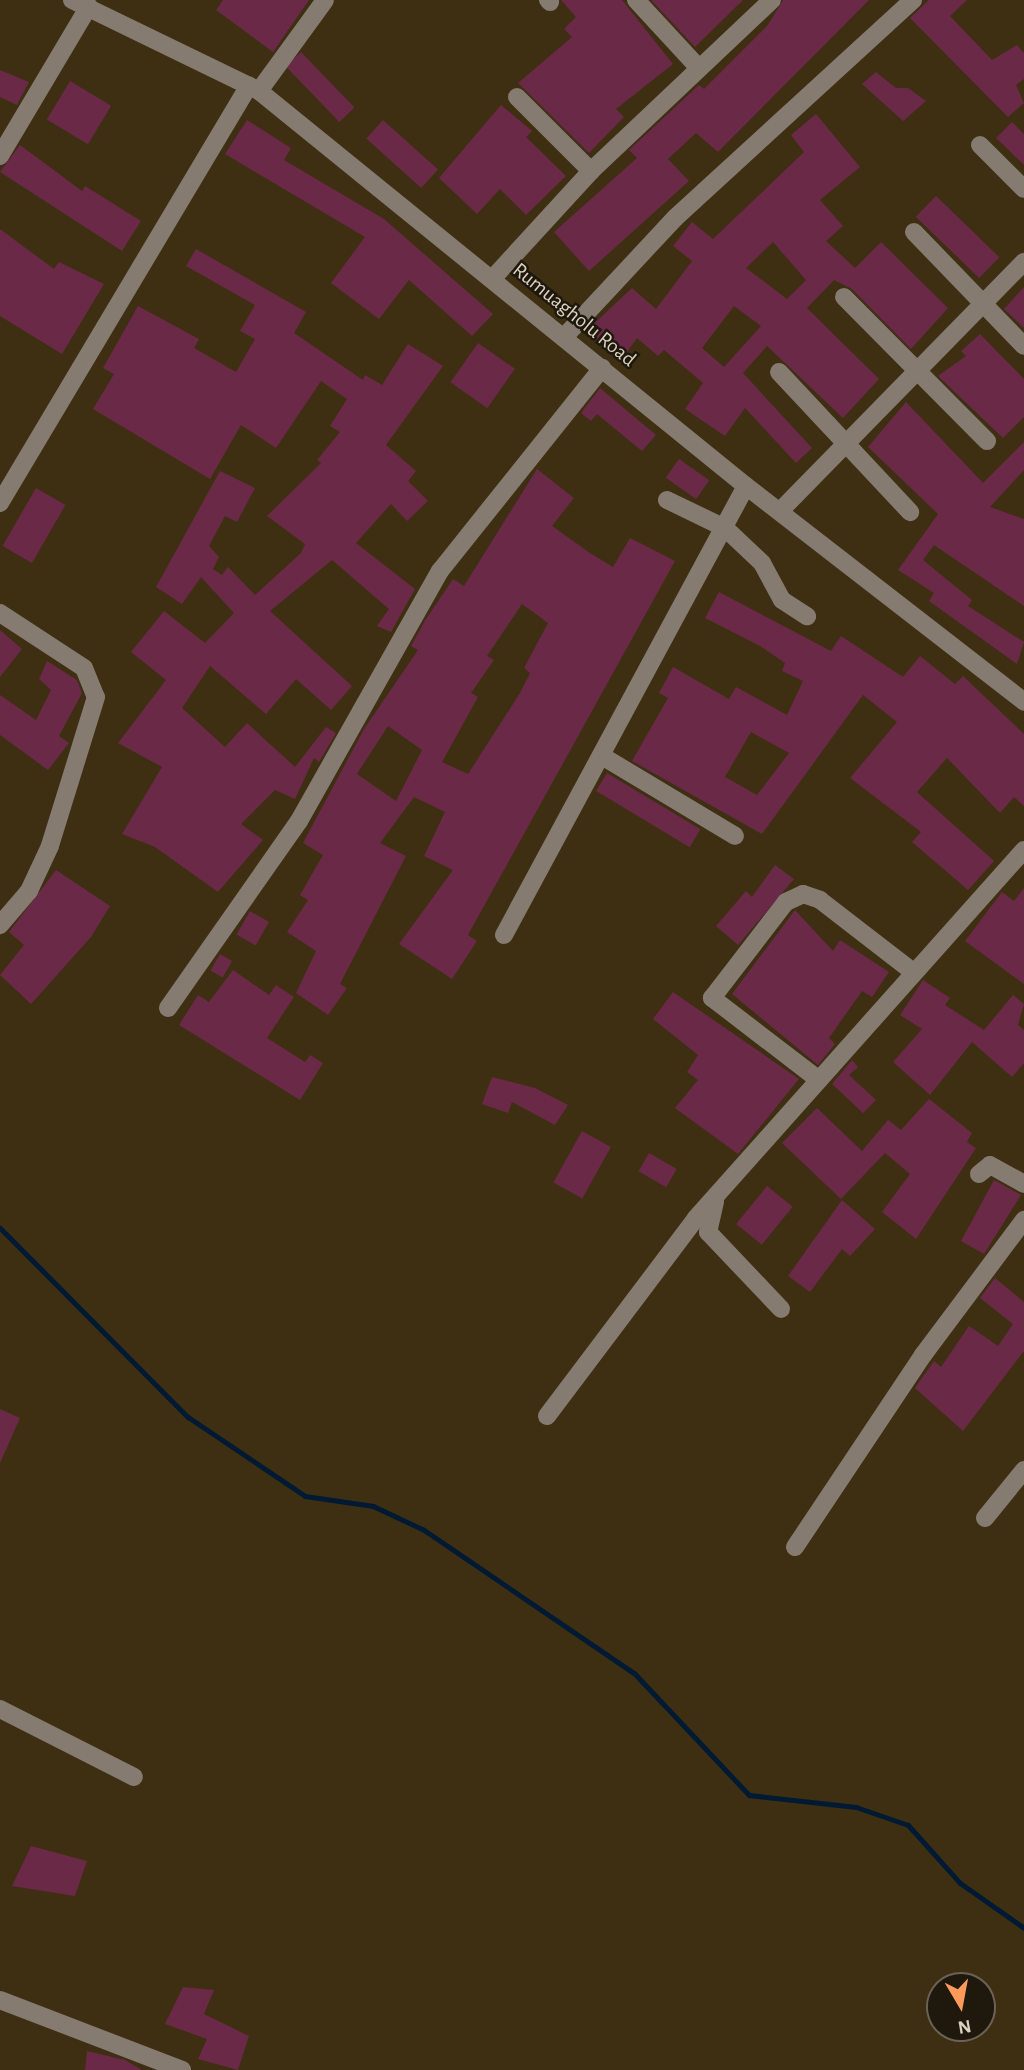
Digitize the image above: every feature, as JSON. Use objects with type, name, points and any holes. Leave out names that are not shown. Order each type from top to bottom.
[{"type":"street","points":[[0,503],[254,88],[324,0]]},
{"type":"street","points":[[636,0],[698,67]]},
{"type":"street","points":[[493,278],[591,171],[698,67],[772,0]]},
{"type":"street","points":[[565,336],[675,218],[913,0]]},
{"type":"street","points":[[0,156],[80,3]]},
{"type":"street","name":"Rumuagholu Road","points":[[80,3],[254,88],[565,336],[746,486],[1021,692]]},
{"type":"street","points":[[517,97],[591,171]]},
{"type":"street","points":[[980,145],[1024,189]]},
{"type":"street","points":[[914,232],[1024,346]]},
{"type":"street","points":[[780,511],[1024,262]]},
{"type":"street","points":[[844,297],[916,373],[987,441]]},
{"type":"street","points":[[168,1008],[299,821],[440,571],[602,368]]},
{"type":"street","points":[[779,372],[910,512]]},
{"type":"street","points":[[504,935],[746,486]]},
{"type":"street","points":[[667,500],[725,528],[762,563],[782,600],[807,616]]},
{"type":"street","points":[[0,613],[84,668],[96,696],[50,846],[29,891],[0,925]]},
{"type":"street","points":[[602,756],[735,836]]},
{"type":"street","points":[[547,1416],[718,1192],[1024,850]]},
{"type":"street","points":[[820,1080],[712,998],[786,902],[803,894],[820,900],[913,972]]},
{"type":"street","points":[[979,1174],[989,1165],[1024,1184]]},
{"type":"street","points":[[718,1192],[708,1232],[781,1309]]},
{"type":"street","points":[[795,1547],[923,1355],[1024,1220]]},
{"type":"street","points":[[985,1518],[1024,1470]]},
{"type":"street","points":[[0,1709],[134,1777]]},
{"type":"street","points":[[0,2000],[182,2070]]},
{"type":"building","points":[[223,0],[309,0],[273,52],[216,10]]},
{"type":"building","points":[[561,0],[622,0],[673,64],[616,109],[624,117],[589,153],[518,83],[572,37],[564,29],[576,17]]},
{"type":"building","points":[[651,0],[743,0],[695,47]]},
{"type":"building","points":[[783,0],[869,0],[718,152],[696,133],[668,159],[689,181],[589,271],[554,232],[637,158],[629,150],[699,85],[704,89],[768,25]]},
{"type":"building","points":[[929,0],[967,0],[950,16],[992,60],[1017,45],[1024,53],[1024,79],[1016,85],[1024,103],[1008,117],[910,18]]},
{"type":"building","points":[[301,52],[354,107],[339,122],[286,67]]},
{"type":"building","points":[[0,70],[29,82],[17,105],[0,97]]},
{"type":"building","points":[[876,72],[896,88],[908,88],[926,101],[903,121],[862,84]]},
{"type":"building","points":[[70,81],[111,106],[88,144],[47,120]]},
{"type":"building","points":[[501,105],[532,131],[526,137],[566,176],[526,215],[500,189],[477,214],[439,178]]},
{"type":"building","points":[[816,114],[860,167],[820,200],[843,226],[826,241],[855,268],[881,242],[948,308],[911,349],[852,289],[834,280],[807,308],[879,379],[843,418],[767,346],[743,373],[812,448],[796,463],[745,408],[725,436],[685,409],[703,383],[664,350],[658,356],[637,338],[622,359],[585,332],[632,288],[656,309],[692,261],[673,246],[692,222],[713,239],[804,152],[791,135]],"holes":[[[773,242],[806,280],[787,299],[746,268]],[[734,306],[761,326],[724,367],[702,348]]]},
{"type":"building","points":[[247,120],[291,148],[284,160],[384,219],[493,314],[472,336],[409,280],[379,319],[331,283],[365,237],[225,154]]},
{"type":"building","points":[[383,120],[438,170],[421,188],[366,139]]},
{"type":"building","points":[[1012,122],[1024,134],[1024,165],[996,138]]},
{"type":"building","points":[[20,145],[82,191],[85,186],[141,221],[122,251],[0,172]]},
{"type":"building","points":[[936,196],[999,257],[979,278],[916,217]]},
{"type":"building","points":[[0,229],[54,269],[59,262],[104,284],[62,354],[0,316]]},
{"type":"building","points":[[196,249],[306,312],[294,333],[363,380],[365,375],[382,385],[408,344],[443,366],[386,445],[416,471],[408,481],[428,501],[407,521],[391,504],[356,543],[415,589],[391,632],[377,626],[389,609],[332,560],[270,611],[352,686],[331,710],[296,679],[266,714],[210,666],[182,708],[225,747],[247,723],[295,767],[326,727],[336,733],[319,762],[314,758],[295,799],[275,790],[241,824],[263,840],[218,892],[155,847],[122,834],[162,767],[118,743],[166,680],[131,652],[164,611],[205,643],[234,613],[201,577],[182,604],[156,587],[220,471],[255,488],[237,522],[225,516],[209,546],[219,557],[213,569],[222,575],[228,567],[255,595],[301,553],[305,544],[267,516],[321,463],[317,460],[340,432],[330,426],[347,399],[321,381],[276,448],[241,425],[210,479],[93,409],[114,374],[103,368],[138,306],[199,339],[194,348],[236,372],[255,339],[240,331],[255,305],[186,266]]},
{"type":"building","points":[[1024,287],[1024,328],[1004,309]]},
{"type":"building","points":[[980,334],[1024,379],[1024,417],[1003,438],[938,376],[966,356],[961,351]]},
{"type":"building","points":[[478,343],[515,369],[487,408],[450,382]]},
{"type":"building","points":[[600,388],[656,435],[642,451],[597,414],[591,421],[581,413]]},
{"type":"building","points":[[906,402],[983,483],[1024,442],[1024,470],[990,507],[1024,519],[1024,606],[934,545],[923,560],[972,600],[968,606],[1024,642],[1017,664],[929,601],[934,593],[898,570],[938,514],[868,447]]},
{"type":"building","points":[[679,459],[709,480],[696,499],[666,478]]},
{"type":"building","points":[[537,469],[574,498],[552,526],[590,553],[613,567],[630,538],[675,561],[468,935],[477,941],[452,979],[399,944],[453,870],[424,856],[445,812],[414,797],[380,843],[406,856],[340,984],[347,988],[328,1015],[296,993],[316,951],[287,932],[308,900],[300,895],[323,855],[303,843],[364,729],[418,650],[411,646],[426,619],[453,579],[464,586]],"holes":[[[522,604],[548,623],[524,668],[530,673],[520,693],[468,774],[442,762],[478,697],[471,693],[494,660],[487,656]],[[388,726],[422,750],[396,801],[357,774]]]},
{"type":"building","points":[[36,488],[65,505],[32,563],[3,546]]},
{"type":"building","points":[[719,592],[831,651],[841,636],[903,677],[920,656],[955,684],[963,676],[1024,734],[1024,806],[1014,797],[1000,813],[947,758],[917,792],[994,861],[968,890],[912,842],[921,832],[850,778],[897,722],[863,695],[762,834],[632,761],[668,698],[659,693],[673,667],[729,699],[736,687],[787,715],[803,681],[782,671],[785,663],[760,646],[705,618]],"holes":[[[751,732],[789,753],[757,795],[725,777]]]},
{"type":"building","points":[[0,630],[22,649],[0,677]]},
{"type":"building","points":[[47,661],[77,680],[82,693],[59,736],[69,743],[48,770],[0,735],[0,695],[36,720],[51,690],[39,679]]},
{"type":"building","points":[[607,773],[700,829],[690,847],[596,791]]},
{"type":"building","points":[[775,865],[794,879],[738,945],[716,926],[746,891],[752,897]]},
{"type":"building","points":[[56,870],[110,906],[91,937],[31,1004],[0,975],[24,945],[9,932]]},
{"type":"building","points":[[1024,888],[1024,984],[965,941],[1002,892],[1014,901]]},
{"type":"building","points":[[795,910],[833,951],[840,940],[889,972],[872,997],[862,991],[829,1038],[835,1044],[818,1065],[732,994]]},
{"type":"building","points":[[250,911],[269,922],[256,945],[237,934]]},
{"type":"building","points":[[220,954],[232,961],[223,977],[210,970]]},
{"type":"building","points":[[233,970],[269,995],[276,985],[294,997],[267,1038],[305,1062],[310,1055],[323,1063],[300,1100],[179,1025],[198,995],[209,1002]]},
{"type":"building","points":[[923,980],[950,998],[945,1005],[984,1030],[1013,995],[1024,1004],[1018,1025],[1024,1030],[1024,1063],[1012,1077],[972,1042],[930,1095],[893,1062],[922,1029],[900,1015]]},
{"type":"building","points":[[673,992],[799,1079],[738,1154],[675,1108],[698,1080],[687,1072],[698,1055],[653,1019]]},
{"type":"building","points":[[852,1060],[858,1067],[849,1075],[876,1100],[863,1113],[832,1084]]},
{"type":"building","points":[[492,1077],[535,1088],[568,1105],[555,1125],[512,1102],[508,1113],[482,1104]]},
{"type":"building","points":[[929,1099],[972,1133],[967,1142],[976,1148],[916,1239],[882,1212],[910,1174],[885,1153],[841,1199],[782,1143],[817,1108],[862,1151],[888,1120],[901,1130]]},
{"type":"building","points":[[582,1131],[611,1147],[582,1199],[553,1183]]},
{"type":"building","points":[[649,1153],[677,1169],[666,1187],[638,1171]]},
{"type":"building","points":[[994,1180],[1021,1195],[984,1254],[961,1241]]},
{"type":"building","points":[[767,1186],[793,1207],[762,1245],[736,1224]]},
{"type":"building","points":[[842,1200],[875,1229],[850,1256],[842,1249],[810,1292],[788,1276]]},
{"type":"building","points":[[995,1278],[1024,1302],[1024,1351],[963,1431],[915,1388],[934,1361],[941,1367],[969,1326],[998,1346],[1013,1324],[980,1298]]},
{"type":"building","points":[[0,1409],[20,1418],[0,1463]]},
{"type":"building","points":[[31,1846],[87,1861],[75,1896],[12,1886]]},
{"type":"building","points":[[183,1987],[214,1990],[204,2014],[249,2036],[238,2070],[198,2059],[207,2039],[165,2024]]},
{"type":"building","points":[[87,2051],[125,2060],[142,2070],[85,2070]]},
{"type":"waterway","points":[[0,1228],[188,1417],[305,1496],[373,1506],[424,1530],[634,1673],[749,1795],[856,1807],[908,1825],[960,1883],[1024,1928]]}]
